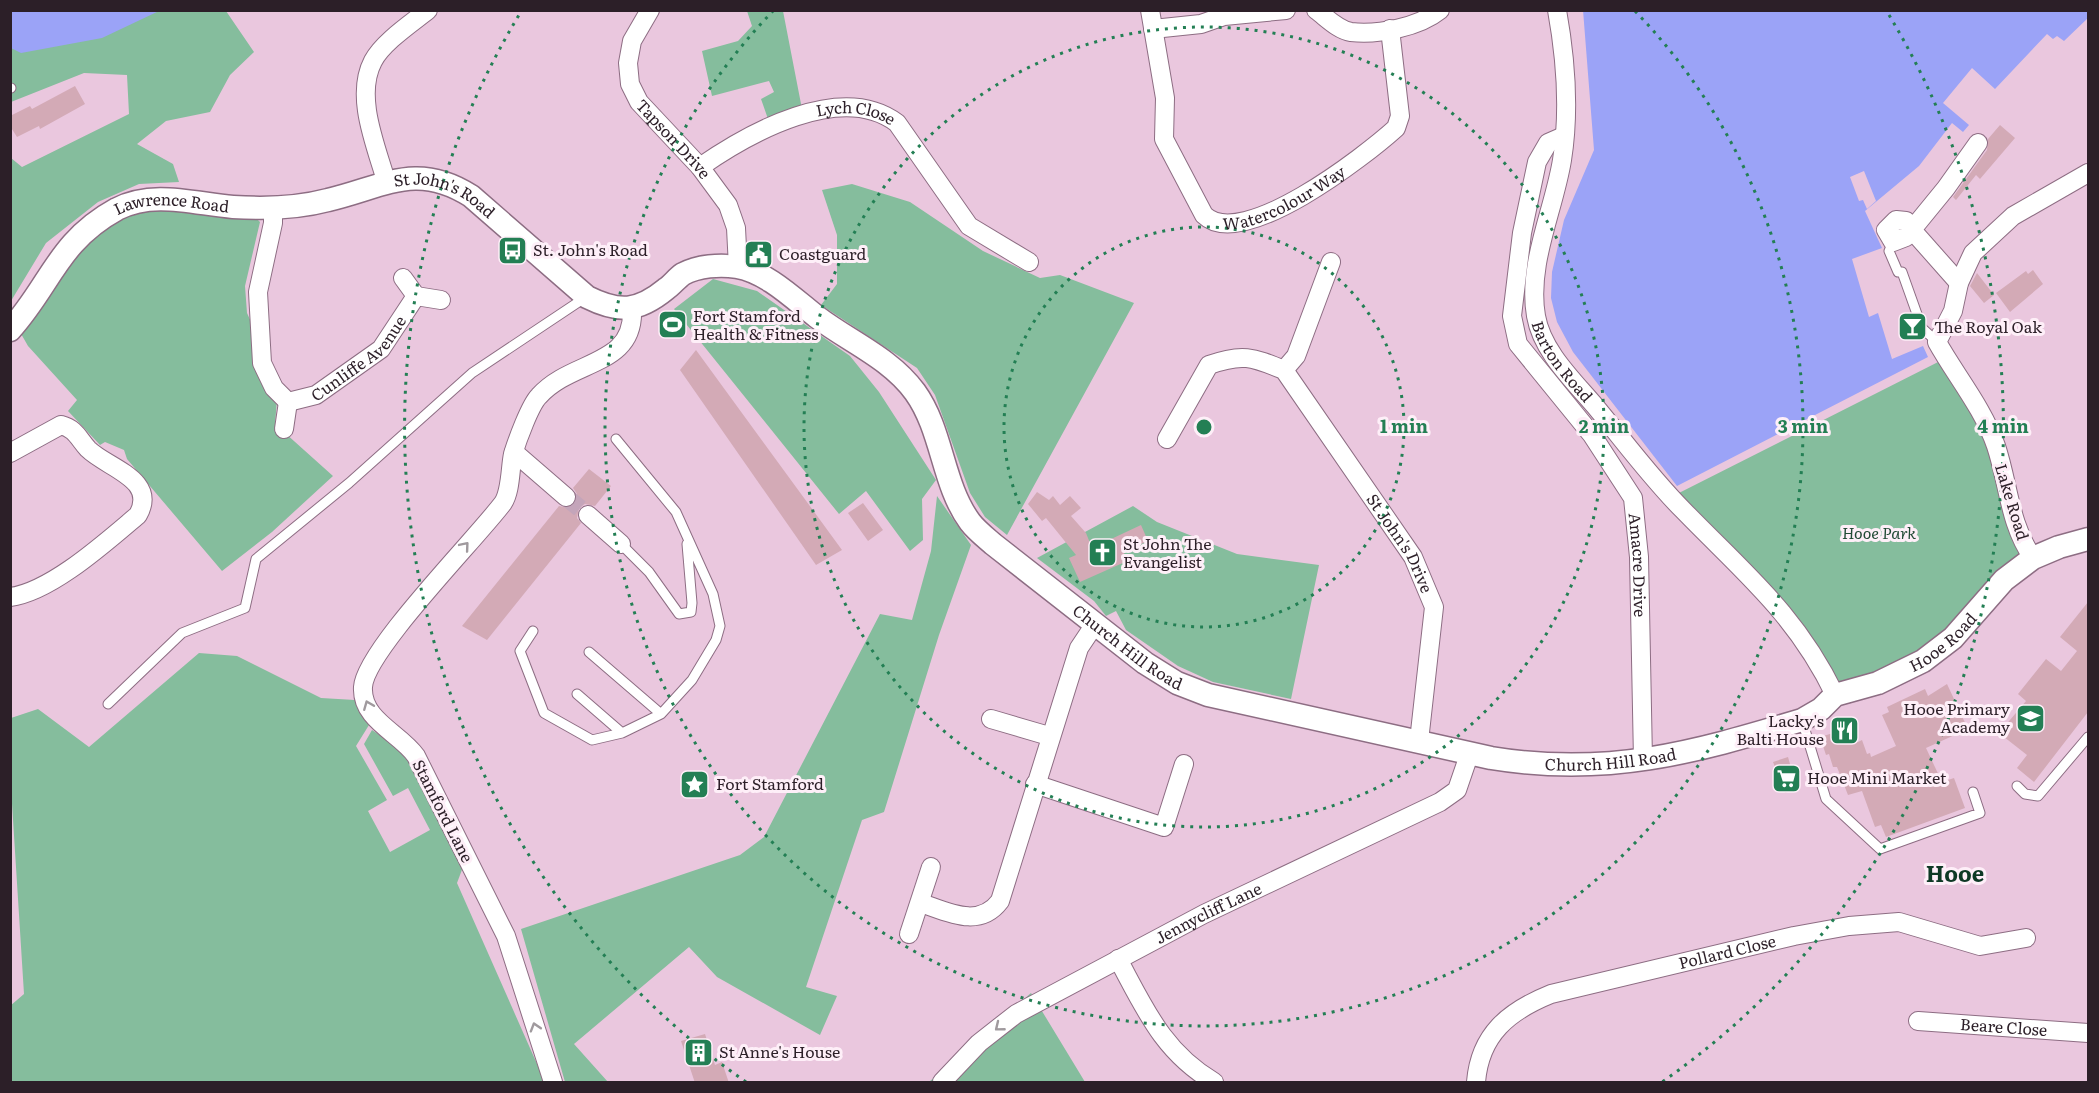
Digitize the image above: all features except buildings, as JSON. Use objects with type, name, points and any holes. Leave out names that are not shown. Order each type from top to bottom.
[{"type":"street","name":"St John's Road","points":[[428,10],[401,31],[373,60],[365,88],[369,121],[387,184],[405,178],[422,177],[452,184],[471,196],[587,297],[605,306],[632,309]]},
{"type":"street","name":"Tapson Drive","points":[[650,10],[632,41],[627,63],[630,84],[639,102],[700,167],[728,205],[736,228],[738,267]]},
{"type":"street","name":"Watercolour Way","points":[[1150,10],[1165,98],[1164,139],[1204,215],[1212,223],[1225,225],[1277,212],[1396,128],[1400,116],[1390,29]]},
{"type":"street","points":[[1153,29],[1201,24],[1224,16],[1286,10]]},
{"type":"street","points":[[1316,10],[1336,26],[1350,32],[1414,26],[1437,11]]},
{"type":"street","name":"Barton Road","points":[[1557,10],[1565,51],[1564,136],[1562,160],[1538,261],[1535,285],[1536,315],[1545,342],[1677,503],[1769,594],[1801,636],[1835,695]]},
{"type":"street","name":"Lych Close","points":[[700,167],[737,142],[783,122],[830,109],[862,108],[883,113],[897,123],[969,226],[1029,262]]},
{"type":"street","name":"Amacre Drive","points":[[1564,136],[1548,143],[1537,162],[1522,233],[1512,316],[1518,344],[1592,435],[1633,498],[1639,557],[1643,760]]},
{"type":"street","points":[[1893,242],[1900,241],[1912,230],[1978,143]]},
{"type":"street","points":[[1937,342],[1953,311],[1959,284],[1973,253],[2013,216],[2088,173]]},
{"type":"street","name":"Lawrence Road","points":[[10,330],[70,245],[94,223],[120,208],[146,200],[171,198],[233,207],[273,207],[326,201],[387,184]]},
{"type":"street","name":"Cunliffe Avenue","points":[[273,207],[273,223],[258,292],[262,363],[274,388],[288,402]]},
{"type":"street","points":[[1912,230],[1959,284]]},
{"type":"street","points":[[1167,439],[1209,365],[1233,356],[1258,359],[1284,370],[1296,356],[1331,262]]},
{"type":"street","name":"Church Hill Road","points":[[632,309],[647,303],[684,274],[717,265],[738,267],[778,287],[892,369],[914,392],[931,422],[956,497],[970,522],[993,544],[1145,663],[1187,687],[1208,695],[1538,765],[1643,760],[1678,755],[1792,723]]},
{"type":"street","name":"Cunliffe Avenue","points":[[403,278],[416,296],[441,300]]},
{"type":"street","name":"Cunliffe Avenue","points":[[288,402],[316,395],[381,349],[416,296]]},
{"type":"street","name":"Stamford Lane","points":[[553,1083],[506,936],[416,756],[408,745],[373,717],[365,704],[363,687],[368,668],[386,642],[505,500],[514,452],[537,397],[577,369],[620,348],[631,332],[632,309]]},
{"type":"street","name":"Lake Road","points":[[1937,342],[1979,409],[1995,445],[2019,538],[2033,558]]},
{"type":"street","name":"St John's Drive","points":[[1284,370],[1413,557],[1426,582],[1434,607],[1419,741]]},
{"type":"street","name":"Cunliffe Avenue","points":[[284,429],[288,402]]},
{"type":"street","points":[[10,453],[61,425],[72,428],[88,449],[128,475],[142,492],[144,505],[138,515],[79,563],[23,595],[10,597]]},
{"type":"street","points":[[514,452],[566,497]]},
{"type":"street","points":[[588,515],[621,544]]},
{"type":"street","name":"Hooe Road","points":[[1792,723],[1821,709],[1835,695],[1878,683],[1923,661],[1953,638],[2004,580],[2033,558],[2088,539]]},
{"type":"street","points":[[921,903],[965,917],[978,917],[993,910],[1000,901],[1049,736],[1079,648],[1095,624]]},
{"type":"street","points":[[991,719],[1049,736]]},
{"type":"street","name":"Jennycliff Lane","points":[[942,1083],[987,1036],[1016,1014],[1204,914],[1440,802],[1456,790],[1470,752]]},
{"type":"street","points":[[1035,784],[1164,827],[1184,764]]},
{"type":"street","points":[[909,934],[931,867]]},
{"type":"street","name":"Pollard Close","points":[[1476,1083],[1478,1067],[1486,1044],[1501,1023],[1524,1005],[1551,994],[1794,936],[1849,926],[1899,922],[1980,946],[2026,938]]},
{"type":"street","points":[[1118,959],[1152,1022],[1171,1050],[1214,1083]]},
{"type":"street","name":"Beare Close","points":[[1918,1021],[2088,1033]]},
{"type":"lane","points":[[1893,242],[1889,251],[1898,272],[1902,272],[1922,328],[1937,342]]},
{"type":"lane","points":[[108,704],[182,633],[245,608],[256,559],[348,483],[472,373],[587,297]]},
{"type":"lane","points":[[533,631],[520,651],[544,713],[592,740],[622,733],[661,714],[692,680],[716,640],[720,626],[713,594],[676,513],[616,438]]},
{"type":"lane","points":[[621,544],[649,572],[679,614],[684,615],[691,612],[692,603],[686,536]]},
{"type":"lane","points":[[589,652],[661,714]]},
{"type":"lane","points":[[577,694],[622,733]]},
{"type":"lane","points":[[1792,723],[1826,799],[1880,849],[1980,813],[1973,792]]},
{"type":"lane","points":[[2017,786],[2025,794],[2038,796],[2088,737]]},
{"type":"green space","points":[[10,11],[226,11],[254,52],[230,75],[210,112],[166,121],[137,144],[173,164],[179,182],[139,184],[98,202],[46,243],[11,301],[11,158],[22,167],[129,114],[127,75],[84,73],[11,102]]},
{"type":"green space","points":[[747,11],[783,11],[802,109],[768,119],[761,99],[774,92],[769,81],[712,96],[702,51],[738,41],[752,26]]},
{"type":"green space","points":[[852,184],[910,202],[983,251],[1040,278],[1060,275],[1134,303],[1007,535],[985,517],[970,493],[935,395],[917,368],[821,305],[837,284],[837,235],[822,190]]},
{"type":"green space","points":[[152,206],[254,216],[260,222],[245,286],[247,313],[252,324],[252,353],[261,378],[277,400],[275,424],[333,476],[272,532],[222,571],[127,459],[124,450],[105,442],[100,445],[68,411],[77,400],[28,346],[20,332],[76,253],[109,224]]},
{"type":"green space","points":[[713,279],[757,291],[850,356],[879,392],[936,480],[922,499],[923,540],[910,551],[866,491],[839,514],[674,309]]},
{"type":"green space","name":"Hooe Park","points":[[1946,358],[1979,409],[2033,558],[1953,638],[1835,695],[1824,671],[1671,497]]},
{"type":"green space","points":[[937,496],[971,545],[939,635],[884,812],[862,820],[806,987],[837,996],[820,1035],[717,977],[689,947],[574,1044],[608,1082],[565,1082],[521,929],[740,855],[764,837],[880,614],[912,620],[931,551]]},
{"type":"green space","points":[[1133,506],[1157,522],[1237,554],[1319,565],[1291,699],[1213,682],[1178,666],[1126,630],[1116,611],[1106,616],[1094,601],[1037,558]]},
{"type":"green space","points":[[199,653],[237,656],[321,698],[355,700],[369,725],[356,746],[387,800],[368,811],[390,852],[430,830],[408,788],[393,796],[364,744],[372,730],[410,755],[463,867],[457,883],[545,1082],[11,1082],[10,1006],[24,994],[10,772],[11,718],[38,709],[89,747]]},
{"type":"green space","points":[[1031,993],[1085,1082],[929,1082]]},
{"type":"water","points":[[11,10],[159,11],[102,38],[21,53],[11,48]]},
{"type":"water","points":[[1583,10],[2088,10],[2088,18],[2064,41],[2057,36],[2053,39],[2047,34],[1995,89],[1972,68],[1943,103],[1969,125],[1963,132],[1952,123],[1919,166],[1865,211],[1882,248],[1852,259],[1869,317],[1878,313],[1892,359],[1923,346],[1928,357],[1677,486],[1573,352],[1557,322],[1551,298],[1552,272],[1564,220],[1594,150]]},
{"type":"pier","points":[[1864,171],[1876,201],[1867,209],[1863,200],[1859,201],[1850,177]]},
{"type":"tunnel","points":[[566,497],[588,515]]},
{"type":"place","name":"St. John's Road","points":[[512,250]]},
{"type":"place","name":"Coastguard","points":[[758,254]]},
{"type":"place","name":"Fort Stamford Health & Fitness","points":[[672,325]]},
{"type":"place","name":"The Royal Oak","points":[[1913,327]]},
{"type":"place","name":"St John The Evangelist","points":[[1102,553]]},
{"type":"place","name":"Hooe Primary Academy","points":[[2031,718]]},
{"type":"place","name":"Lacky's Balti House","points":[[1845,730]]},
{"type":"place","name":"Hooe Mini Market","points":[[1786,778]]},
{"type":"place","name":"Fort Stamford","points":[[695,784]]},
{"type":"place","name":"St Anne's House","points":[[698,1052]]},
{"type":"district","name":"Hooe","points":[[1955,874]]}]
